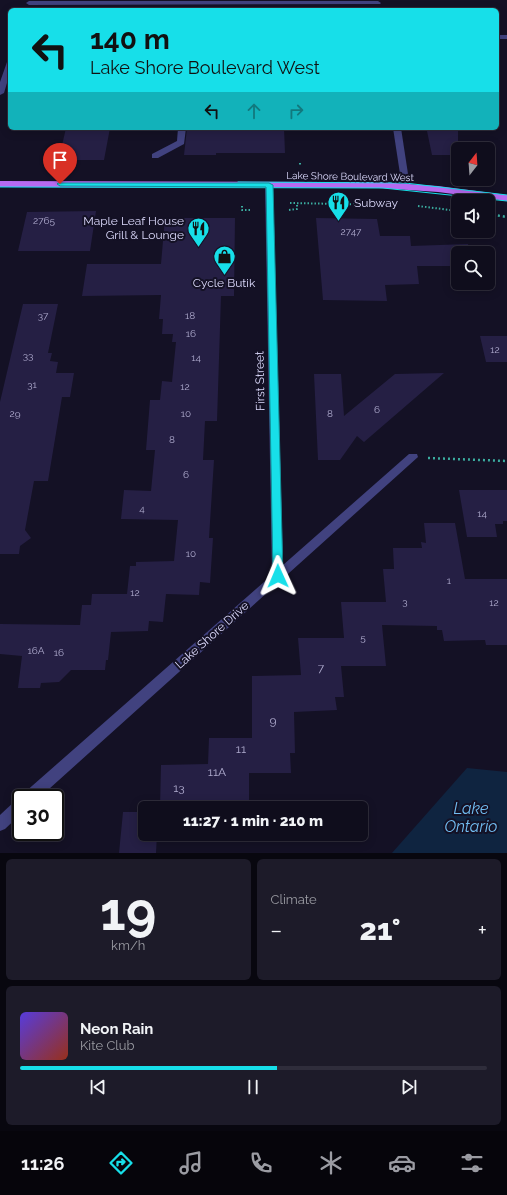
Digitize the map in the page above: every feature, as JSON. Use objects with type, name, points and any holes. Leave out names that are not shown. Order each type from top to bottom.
[{"type":"main road","name":"Lake Shore Boulevard West","points":[[0,184],[406,187],[507,198]]},
{"type":"street","points":[[30,1],[378,4]]},
{"type":"street","points":[[0,93],[8,74]]},
{"type":"street","points":[[155,156],[181,142],[182,130]]},
{"type":"street","points":[[397,130],[406,187]]},
{"type":"street","name":"First Street","points":[[269,185],[278,576]]},
{"type":"street","name":"Lake Shore Drive","points":[[39,789],[414,457]]},
{"type":"street","points":[[0,824],[12,813]]},
{"type":"path","points":[[269,203],[400,205]]},
{"type":"path","points":[[289,210],[297,210],[297,205]]},
{"type":"path","points":[[242,206],[242,210],[251,210]]},
{"type":"path","points":[[414,206],[451,210]]},
{"type":"path","points":[[495,215],[507,217]]},
{"type":"path","points":[[414,457],[453,460],[507,461]]},
{"type":"water","name":"Lake Ontario","points":[[467,768],[507,772],[507,853],[392,853]]},
{"type":"building","points":[[66,130],[110,130],[104,160],[61,160],[63,154],[60,154]]},
{"type":"building","points":[[187,130],[284,130],[285,153],[216,153],[216,155],[184,155]]},
{"type":"building","points":[[427,131],[458,131],[458,142],[451,142],[451,155],[432,155]]},
{"type":"building","points":[[96,211],[90,251],[18,251],[27,212]]},
{"type":"building","points":[[165,218],[235,218],[234,296],[221,296],[217,421],[205,421],[203,460],[214,460],[209,538],[213,538],[210,583],[200,582],[199,595],[166,594],[163,622],[149,621],[148,631],[111,632],[108,660],[106,660],[105,670],[71,670],[59,682],[41,683],[40,688],[18,688],[22,656],[0,654],[0,624],[80,625],[82,605],[91,605],[92,594],[127,594],[130,566],[136,566],[136,562],[174,561],[178,520],[121,519],[124,490],[151,491],[155,450],[146,450],[150,400],[160,400],[162,381],[172,382],[176,342],[172,342],[173,334],[162,334],[163,319],[159,319],[161,295],[82,296],[87,264],[161,264]]},
{"type":"building","points":[[316,218],[377,219],[380,236],[410,236],[411,246],[468,244],[468,246],[451,246],[451,266],[417,266],[419,284],[385,285],[387,301],[323,300]]},
{"type":"building","points":[[23,304],[58,304],[48,353],[52,353],[50,361],[58,362],[56,373],[74,373],[70,397],[62,397],[48,481],[34,481],[25,530],[31,538],[20,546],[19,554],[0,554],[0,402]]},
{"type":"building","points":[[480,336],[507,336],[507,362],[486,362]]},
{"type":"building","points":[[444,373],[364,442],[357,436],[340,460],[318,460],[314,374],[341,374],[344,416],[395,374]]},
{"type":"building","points":[[459,490],[507,490],[507,521],[503,521],[503,524],[495,524],[497,537],[467,537]]},
{"type":"building","points":[[424,523],[455,523],[465,579],[507,579],[507,645],[486,645],[485,640],[444,641],[442,630],[437,630],[437,626],[382,625],[386,666],[341,666],[344,697],[335,697],[337,710],[294,712],[295,753],[290,753],[291,773],[249,773],[249,801],[160,801],[161,765],[208,764],[209,738],[252,738],[252,676],[301,675],[298,638],[344,638],[341,602],[386,602],[383,569],[394,569],[393,548],[422,548],[421,542],[426,543]]},
{"type":"building","points":[[123,812],[138,812],[138,841],[157,841],[156,853],[119,853]]},
{"type":"tram line","points":[[238,182],[405,183],[507,195]]},
{"type":"tram line","points":[[0,187],[383,188],[507,201]]},
{"type":"place","name":"Subway","points":[[339,222]]},
{"type":"place","name":"Maple Leaf House Grill & Lounge","points":[[199,248]]},
{"type":"place","name":"Cycle Butik","points":[[224,276]]},
{"type":"route","points":[[60,184],[269,185],[278,576]]}]
